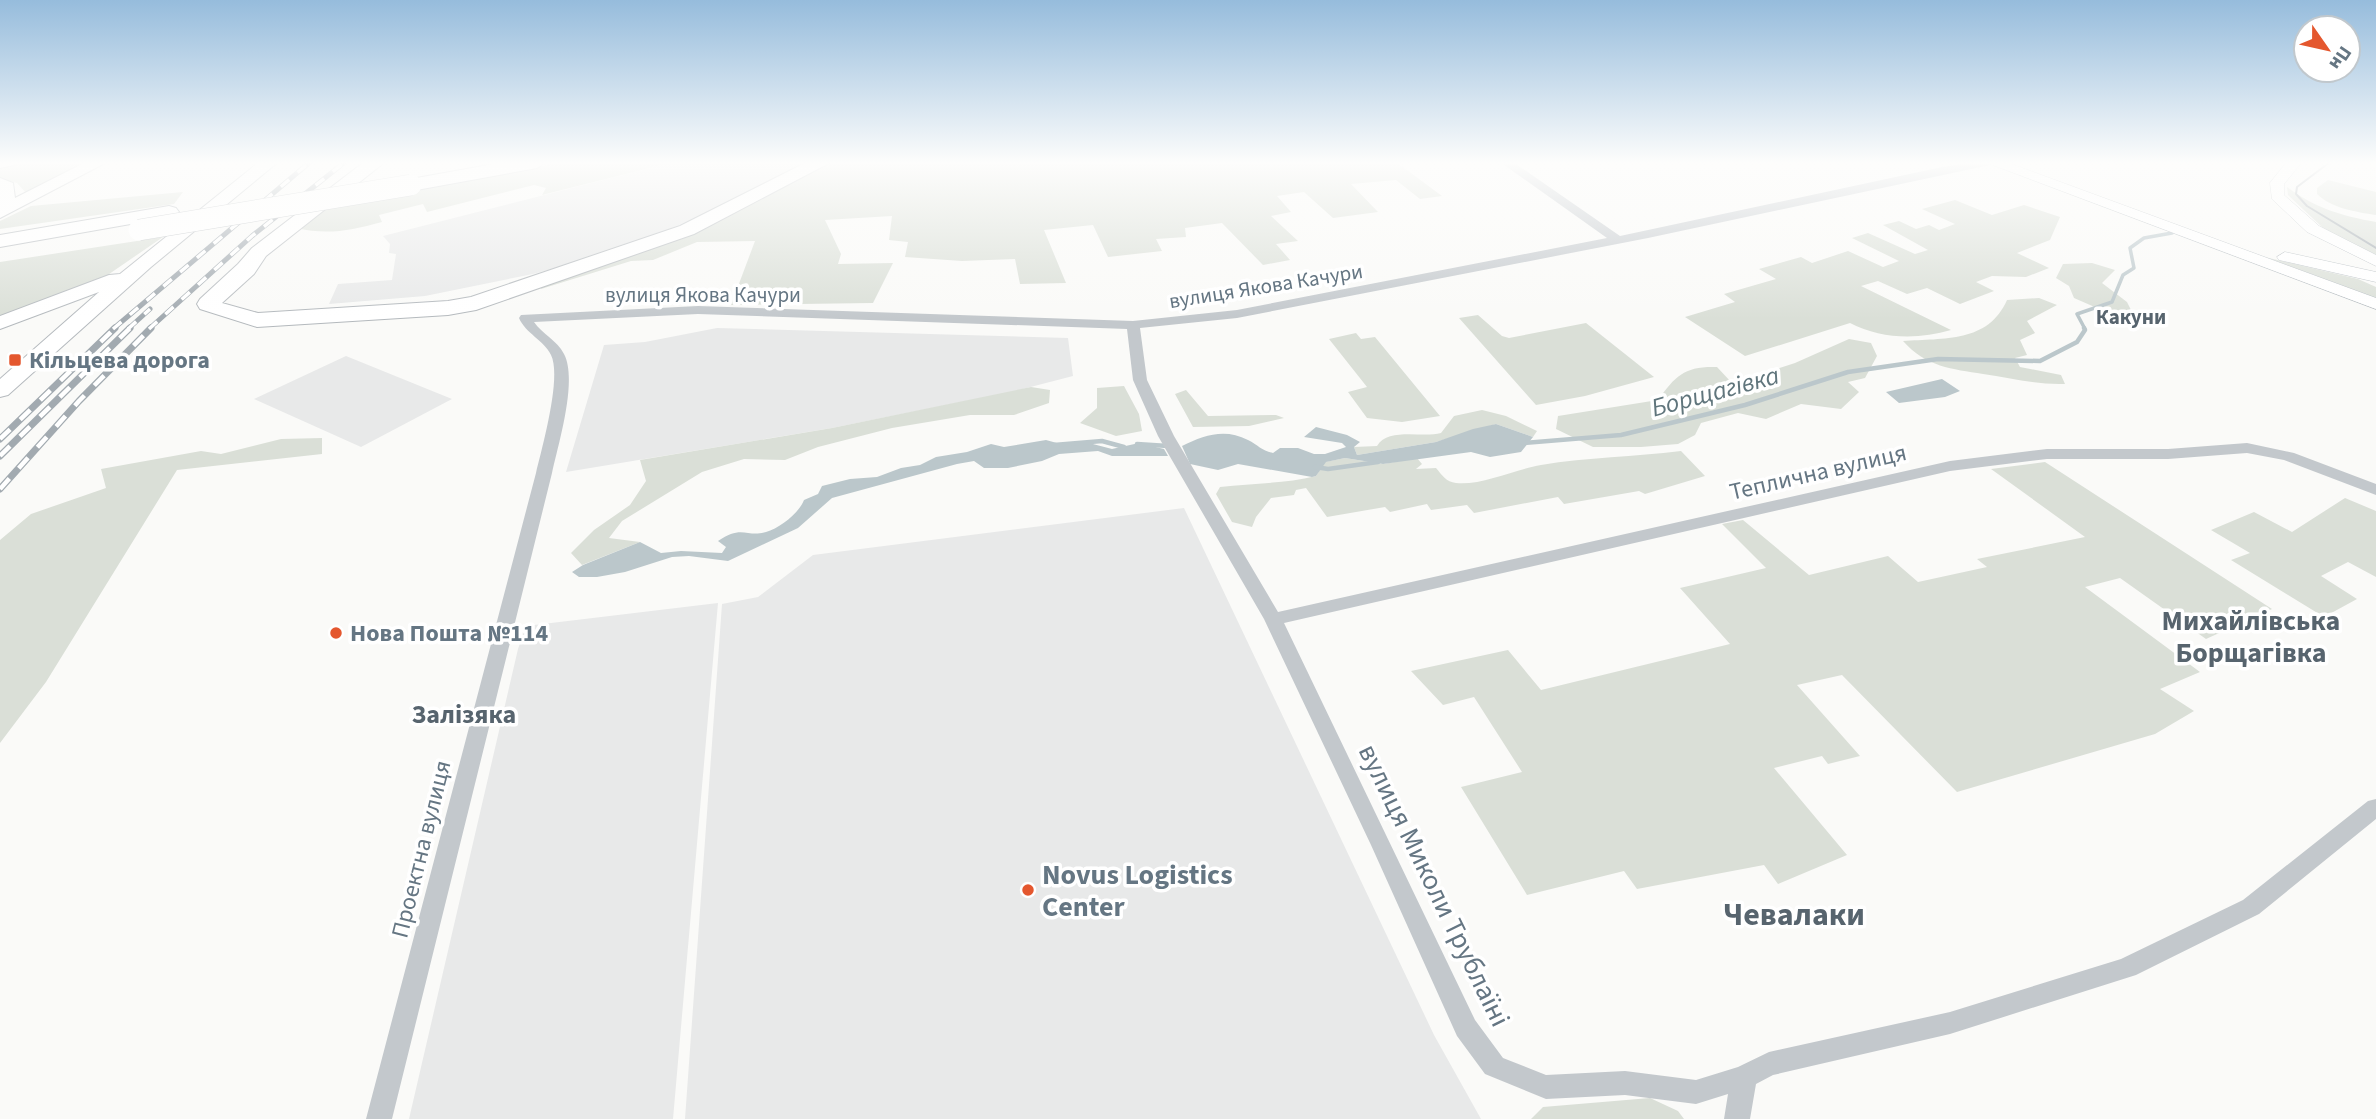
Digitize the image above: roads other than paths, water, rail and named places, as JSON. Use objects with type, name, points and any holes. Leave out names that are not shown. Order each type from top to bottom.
[{"type":"highway","points":[[1,243],[157,214]]},
{"type":"highway","points":[[1,243],[139,230],[234,214]]},
{"type":"highway","points":[[307,214],[270,242],[247,269],[208,304],[257,320],[448,308],[476,303],[687,230],[718,214]]},
{"type":"main road","points":[[0,390],[144,262],[203,214]]},
{"type":"main road","points":[[2135,214],[2200,238],[2376,279]]},
{"type":"main road","points":[[2297,214],[2313,229],[2374,260]]},
{"type":"main road","points":[[0,324],[115,280],[144,262]]},
{"type":"main road","points":[[0,324],[42,318],[61,322],[57,332],[21,370]]},
{"type":"street","points":[[1580,214],[1616,239]]},
{"type":"street","name":"вулиця Якова Качури","points":[[526,318],[698,310],[1133,325],[1240,314],[1733,214]]},
{"type":"street","points":[[2200,238],[2376,304]]},
{"type":"street","name":"Проектна вулиця","points":[[379,1119],[544,473],[562,369],[553,347],[532,332],[526,318]]},
{"type":"street","name":"вулиця Миколи Трублаїні","points":[[1133,325],[1140,380],[1170,446],[1273,619],[1382,845],[1466,1028],[1494,1066],[1546,1087],[1625,1083],[1696,1092],[1744,1077],[1769,1064],[1950,1023],[2127,968],[2251,907],[2376,807]]},
{"type":"street","name":"Теплична вулиця","points":[[1273,619],[1950,466],[2047,454],[2168,454],[2247,448],[2288,456],[2376,490]]},
{"type":"street","points":[[1737,1119],[1744,1077]]},
{"type":"waterway","name":"Борщагівка","points":[[2085,329],[2077,314],[2112,302],[2123,275],[2134,268],[2130,248],[2144,238],[2172,233]]},
{"type":"waterway","name":"Борщагівка","points":[[1523,443],[1621,435],[1745,405],[1848,372],[1938,359],[2040,361],[2077,342],[2084,328]]},
{"type":"waterway","points":[[1054,445],[1102,441],[1124,447]]},
{"type":"waterway","points":[[1137,444],[1168,446]]},
{"type":"waterway","name":"Борщагівка","points":[[1315,467],[1328,469],[1378,462]]},
{"type":"tram line","points":[[2321,214],[2376,248]]},
{"type":"railway","points":[[113,329],[248,214]]},
{"type":"railway","points":[[149,329],[279,214]]},
{"type":"railway","points":[[128,329],[150,309]]},
{"type":"railway","points":[[0,439],[115,328]]},
{"type":"railway","points":[[0,456],[130,328]]},
{"type":"railway","points":[[0,489],[79,401],[151,328]]},
{"type":"place","name":"Кільцева дорога","points":[[15,360]]},
{"type":"place","name":"Нова Пошта №114","points":[[336,633]]},
{"type":"place","name":"Novus Logistics Center","points":[[1028,890]]},
{"type":"district","name":"Какуни","points":[[2131,317]]},
{"type":"district","name":"Михайлівська Борщагівка","points":[[2251,636]]},
{"type":"district","name":"Залізяка","points":[[464,714]]},
{"type":"district","name":"Чевалаки","points":[[1794,914]]}]
